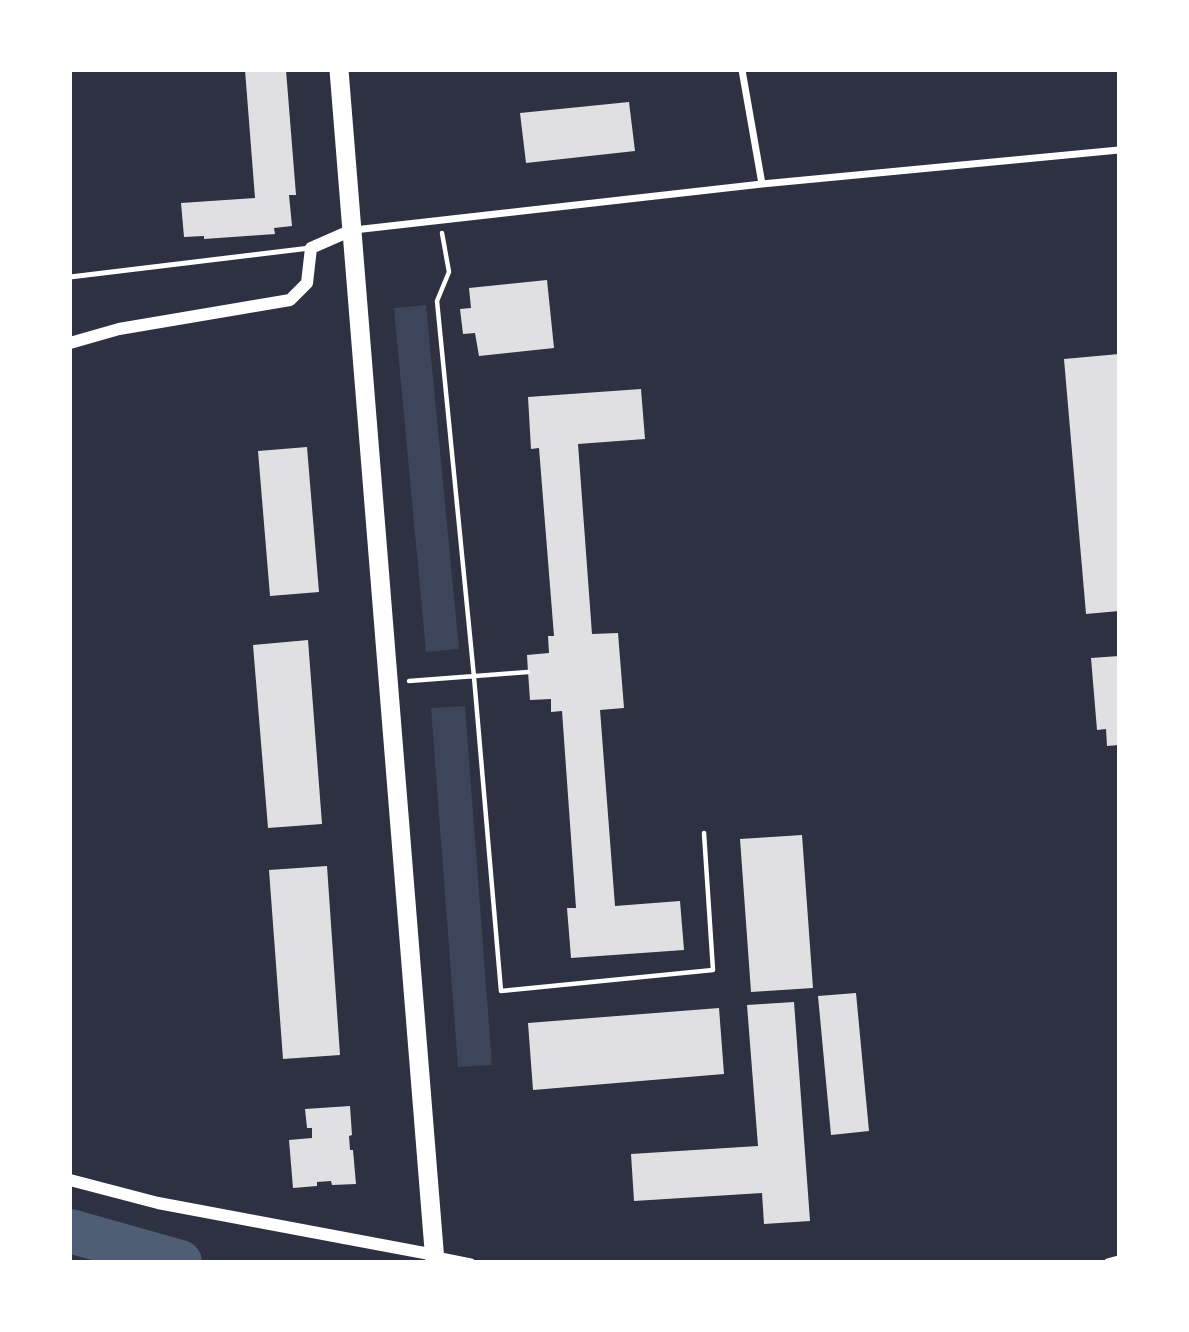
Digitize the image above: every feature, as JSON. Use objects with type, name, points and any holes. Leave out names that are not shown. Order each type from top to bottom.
[{"type":"highway","points":[[339,70],[435,1258]]},
{"type":"street","points":[[742,70],[762,184]]},
{"type":"street","points":[[70,343],[119,329],[290,300],[307,283],[311,248],[352,230],[762,184],[1119,150]]},
{"type":"street","points":[[70,1180],[158,1203],[435,1258],[471,1262]]},
{"type":"street","points":[[1108,1262],[1119,1259]]},
{"type":"lane","points":[[70,277],[311,248]]},
{"type":"path","points":[[440,221],[449,272],[437,301],[474,677],[500,991],[713,970],[704,833]]},
{"type":"path","points":[[388,682],[528,672]]},
{"type":"shaded area","points":[[426,305],[459,649],[426,652],[394,308]]},
{"type":"shaded area","points":[[465,706],[492,1065],[458,1067],[431,708]]},
{"type":"building","points":[[245,70],[286,70],[296,195],[289,195],[292,226],[274,228],[275,234],[204,239],[204,236],[184,237],[181,203],[255,198]]},
{"type":"building","points":[[629,102],[635,151],[526,163],[520,113]]},
{"type":"building","points":[[547,280],[554,348],[479,356],[475,333],[463,334],[460,309],[471,308],[469,288]]},
{"type":"building","points":[[1119,354],[1119,611],[1086,614],[1064,359]]},
{"type":"building","points":[[641,389],[645,439],[578,444],[592,634],[618,633],[624,708],[600,710],[615,906],[680,901],[684,950],[571,958],[567,908],[576,908],[562,711],[551,712],[551,699],[530,700],[527,655],[549,653],[548,636],[554,636],[539,448],[531,449],[528,397]]},
{"type":"building","points":[[307,447],[319,592],[270,596],[258,451]]},
{"type":"building","points":[[308,640],[322,824],[268,828],[253,645]]},
{"type":"building","points":[[1119,656],[1119,745],[1107,746],[1106,729],[1097,730],[1091,658]]},
{"type":"building","points":[[802,835],[813,988],[751,992],[740,839]]},
{"type":"building","points":[[327,866],[340,1055],[283,1059],[269,870]]},
{"type":"building","points":[[856,993],[869,1131],[831,1135],[818,996]]},
{"type":"building","points":[[794,1002],[810,1221],[764,1224],[762,1193],[634,1201],[631,1154],[758,1146],[747,1005]]},
{"type":"building","points":[[719,1008],[724,1074],[533,1090],[528,1023]]},
{"type":"building","points":[[350,1106],[350,1150],[353,1150],[356,1184],[332,1185],[331,1181],[317,1182],[317,1186],[293,1188],[289,1140],[312,1138],[312,1128],[307,1128],[305,1109]]},
{"type":"waterway","points":[[70,1231],[180,1262]]}]
